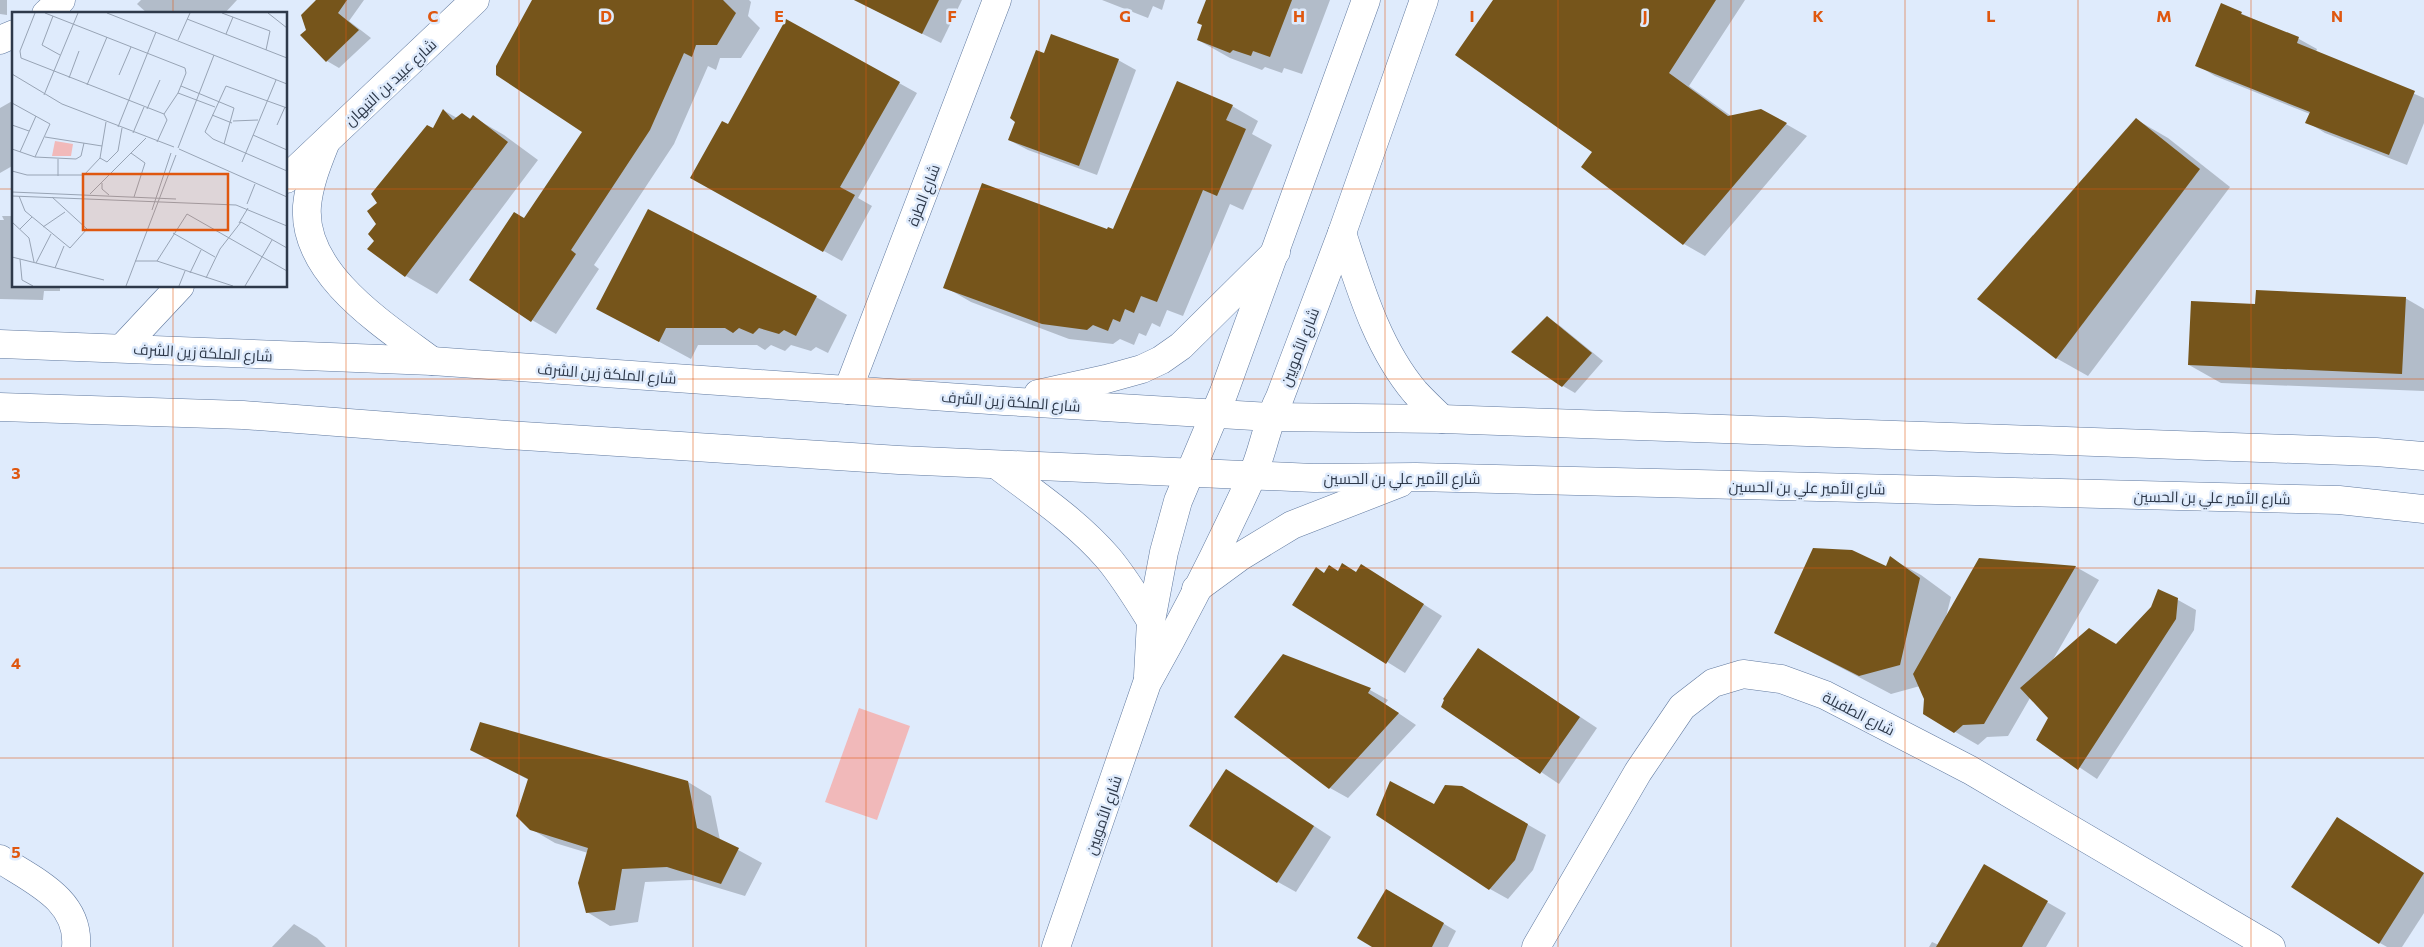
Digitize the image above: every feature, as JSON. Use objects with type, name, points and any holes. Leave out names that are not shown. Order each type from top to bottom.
[{"type":"main road","points":[[48,12],[61,0]]},
{"type":"main road","name":"شارع عبيد بن التيهان","points":[[288,177],[475,0]]},
{"type":"main road","name":"شارع الطرة","points":[[848,390],[997,0]]},
{"type":"main road","name":"شارع الأمويين","points":[[1147,683],[1151,621],[1164,552],[1178,501],[1213,414],[1224,392],[1366,0]]},
{"type":"main road","name":"شارع الأمويين","points":[[1056,947],[1147,683],[1253,474],[1270,417],[1280,397],[1342,232],[1424,0]]},
{"type":"main road","points":[[0,40],[12,35]]},
{"type":"main road","name":"شارع عبيد بن التيهان","points":[[325,144],[309,186],[307,208],[309,228],[319,256],[338,284],[374,318],[432,361]]},
{"type":"main road","points":[[1342,232],[1364,298],[1381,337],[1414,391],[1442,419]]},
{"type":"main road","points":[[1004,401],[1106,379],[1142,369],[1161,360],[1181,346],[1276,252]]},
{"type":"main road","points":[[124,347],[178,288]]},
{"type":"main road","name":"شارع الملكة زين الشرف","points":[[0,344],[124,347],[295,357],[432,361],[1213,414]]},
{"type":"main road","points":[[0,407],[243,414],[507,435],[997,465],[1190,474]]},
{"type":"main road","points":[[1213,414],[1270,417],[1442,419],[2356,451],[2424,456]]},
{"type":"main road","points":[[997,465],[1059,510],[1108,558],[1151,621]]},
{"type":"main road","name":"شارع الأمير علي بن الحسين","points":[[1190,474],[1253,474],[1314,478],[1416,477],[2339,500],[2424,509]]},
{"type":"main road","points":[[1196,589],[1242,556],[1292,525],[1416,477]]},
{"type":"main road","name":"شارع الطفيلة","points":[[1536,947],[1638,772],[1682,707],[1712,683],[1743,674],[1781,679],[1825,694],[1970,770],[2271,947]]},
{"type":"main road","points":[[0,859],[44,888],[64,904],[73,917],[77,933],[76,947]]},
{"type":"shaded area","points":[[859,708],[910,726],[877,820],[825,802]]},
{"type":"building","points":[[316,0],[347,0],[338,13],[359,30],[326,62],[300,35],[306,30],[301,15]]},
{"type":"building","points":[[532,0],[723,0],[736,13],[717,45],[696,45],[692,57],[684,53],[650,130],[571,250],[576,254],[531,322],[469,280],[514,212],[524,218],[582,132],[496,75],[496,66]]},
{"type":"building","points":[[854,0],[939,0],[922,34]]},
{"type":"building","points":[[1206,0],[1292,0],[1270,57],[1253,51],[1251,56],[1233,50],[1230,53],[1197,40],[1202,25],[1197,23]]},
{"type":"building","points":[[1493,0],[1716,0],[1669,73],[1728,116],[1761,109],[1787,123],[1683,245],[1581,167],[1592,152],[1455,55]]},
{"type":"building","points":[[2221,3],[2242,12],[2241,14],[2299,37],[2297,43],[2415,91],[2389,155],[2305,123],[2310,112],[2195,66]]},
{"type":"building","points":[[786,19],[900,82],[840,187],[855,195],[823,252],[690,178],[722,121],[728,124]]},
{"type":"building","points":[[1051,34],[1119,59],[1079,166],[1008,140],[1015,122],[1010,118],[1036,50],[1044,53]]},
{"type":"building","points":[[1177,81],[1233,105],[1226,120],[1246,129],[1217,196],[1203,190],[1157,302],[1141,296],[1134,313],[1125,309],[1120,322],[1113,319],[1108,331],[1093,325],[1087,330],[1042,324],[943,288],[982,183],[1107,229],[1108,227],[1113,229]]},
{"type":"building","points":[[443,109],[453,120],[462,113],[470,119],[473,115],[508,142],[405,277],[367,249],[374,241],[368,234],[376,224],[367,211],[377,203],[371,194],[427,125],[433,128]]},
{"type":"building","points":[[2136,118],[2200,169],[2056,359],[1977,299]]},
{"type":"building","points":[[648,209],[817,296],[796,336],[784,330],[779,334],[759,328],[753,334],[739,328],[733,333],[725,328],[666,328],[659,342],[596,309]]},
{"type":"building","points":[[2256,290],[2406,297],[2402,374],[2188,365],[2191,301],[2255,304]]},
{"type":"building","points":[[1547,316],[1592,353],[1562,387],[1511,352]]},
{"type":"building","points":[[1813,548],[1852,550],[1886,566],[1890,556],[1920,578],[1900,665],[1859,676],[1774,633]]},
{"type":"building","points":[[1979,558],[2076,566],[1984,724],[1963,725],[1954,733],[1923,714],[1924,699],[1913,674]]},
{"type":"building","points":[[1342,563],[1356,572],[1361,564],[1424,604],[1386,664],[1292,605],[1316,567],[1324,573],[1329,565],[1338,571]]},
{"type":"building","points":[[2158,589],[2178,598],[2176,619],[2078,770],[2036,740],[2048,718],[2020,688],[2089,628],[2116,644],[2151,607]]},
{"type":"building","points":[[1478,648],[1580,717],[1540,774],[1441,707],[1443,699]]},
{"type":"building","points":[[1283,654],[1371,688],[1368,693],[1399,713],[1329,789],[1234,717]]},
{"type":"building","points":[[480,722],[688,781],[697,828],[739,848],[721,884],[667,867],[622,869],[615,910],[586,913],[578,883],[588,848],[530,830],[516,816],[528,779],[470,750]]},
{"type":"building","points":[[1226,769],[1314,826],[1277,883],[1189,826]]},
{"type":"building","points":[[1390,781],[1434,804],[1445,785],[1462,786],[1528,824],[1515,860],[1489,890],[1376,815]]},
{"type":"building","points":[[2337,817],[2424,873],[2379,944],[2291,887]]},
{"type":"building","points":[[1984,864],[2048,901],[2022,947],[1936,947]]},
{"type":"building","points":[[1386,889],[1444,923],[1432,947],[1372,947],[1357,938]]}]
